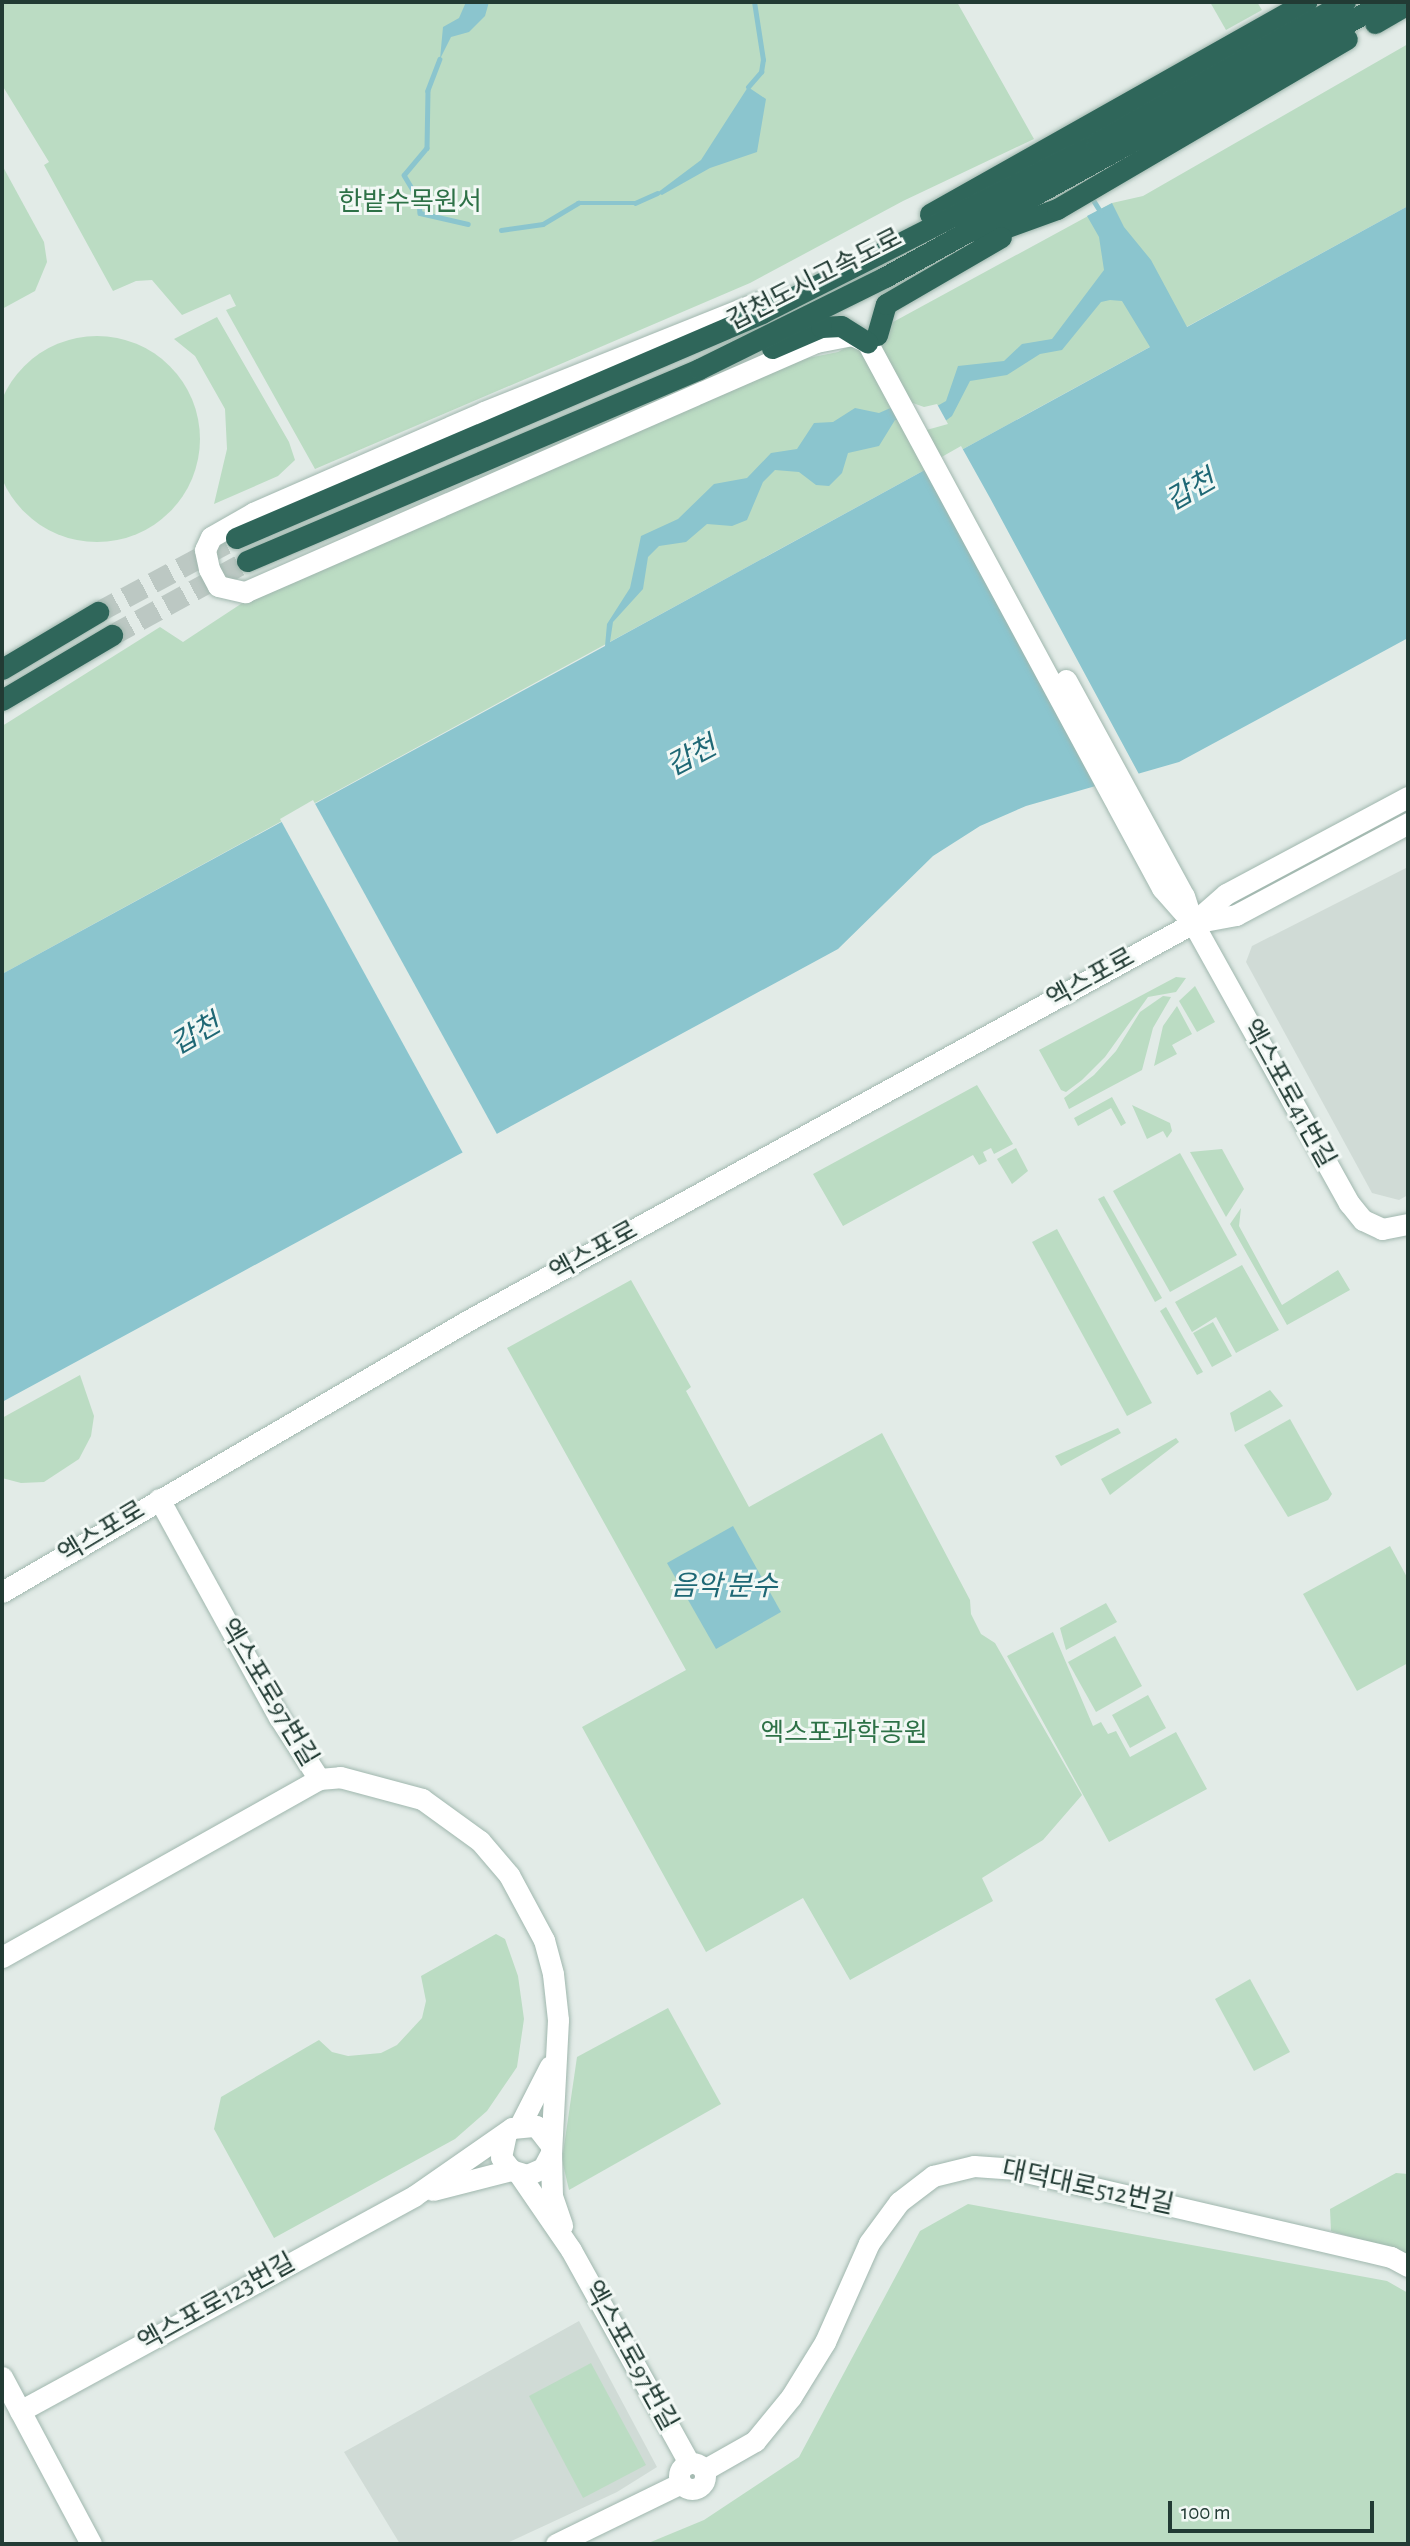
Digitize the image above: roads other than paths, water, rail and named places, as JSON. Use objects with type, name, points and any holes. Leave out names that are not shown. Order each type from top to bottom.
[{"type":"highway","points":[[669,352],[1063,142],[1306,2]]},
{"type":"highway","name":"갑천도시고속도로","points":[[236,538],[669,352],[719,334],[871,260],[1097,143],[1345,2]]},
{"type":"highway","name":"갑천도시고속도로","points":[[247,561],[699,369],[943,247],[1385,2]]},
{"type":"highway","points":[[699,369],[768,349],[821,327],[841,326],[872,338],[886,304],[1023,224],[1078,198],[1408,4]]},
{"type":"highway","points":[[943,247],[1023,224]]},
{"type":"highway","points":[[815,276],[871,260]]},
{"type":"highway","points":[[2,669],[98,612]]},
{"type":"highway","points":[[2,700],[112,635]]},
{"type":"street","points":[[759,302],[484,412],[253,513],[211,537],[205,550],[209,569],[219,586],[245,592],[816,342],[852,335],[872,338]]},
{"type":"street","name":"엑스포로41번길","points":[[872,338],[1169,885],[1355,1212],[1382,1229],[1408,1224]]},
{"type":"street","name":"엑스포로","points":[[2,1592],[488,1309],[1193,923],[1226,894],[1408,797]]},
{"type":"street","name":"엑스포로","points":[[1193,923],[1236,915],[1408,823]]},
{"type":"street","name":"엑스포로97번길","points":[[159,1499],[273,1707],[319,1779],[340,1777],[422,1800],[451,1816],[502,1866],[527,1903],[554,1974],[558,2020],[554,2058],[552,2196],[571,2250],[697,2466]]},
{"type":"street","points":[[2,1957],[319,1779]]},
{"type":"street","points":[[554,2058],[513,2129],[501,2157],[515,2172],[571,2250]]},
{"type":"street","points":[[513,2129],[543,2130],[551,2149],[543,2168],[414,2196],[513,2129]]},
{"type":"street","name":"대덕대로512번길","points":[[697,2466],[755,2441],[791,2398],[825,2342],[869,2243],[899,2202],[933,2176],[974,2166],[1013,2169],[1380,2254],[1408,2266]]},
{"type":"street","name":"엑스포로123번길","points":[[20,2411],[414,2196]]},
{"type":"street","points":[[2,2377],[90,2544]]},
{"type":"street","points":[[556,2544],[681,2483],[680,2471],[697,2466]]},
{"type":"water","points":[[466,2],[489,2],[485,16],[469,32],[451,37],[440,59],[443,27],[459,18]]},
{"type":"water","points":[[748,87],[766,99],[757,152],[710,168],[662,195],[657,193],[701,160]]},
{"type":"water","name":"갑천","points":[[1112,203],[1124,227],[1151,260],[1187,327],[1408,206],[1408,638],[1179,762],[1026,806],[980,826],[933,856],[838,949],[2,1402],[2,974],[605,646],[607,624],[630,588],[641,536],[678,519],[714,484],[747,478],[771,453],[797,449],[814,423],[833,422],[855,408],[879,413],[895,406],[930,410],[946,401],[958,366],[1004,361],[1022,344],[1052,339],[1104,270],[1099,237],[1087,216]],"holes":[[[1122,301],[1150,347],[610,642],[613,622],[643,589],[648,557],[659,546],[686,542],[707,524],[732,526],[747,520],[763,482],[775,470],[799,472],[816,485],[829,486],[842,473],[848,453],[879,446],[895,420],[940,425],[952,416],[970,381],[1007,375],[1040,354],[1062,350],[1101,302]]]},
{"type":"water","name":"음악 분수","points":[[733,1526],[781,1612],[716,1649],[667,1563]]},
{"type":"waterway","points":[[748,87],[761,72],[763,60],[754,2]]},
{"type":"waterway","points":[[440,59],[428,91],[427,148],[404,175],[419,200],[420,213],[468,224]]},
{"type":"waterway","points":[[501,230],[543,224],[578,203],[635,203],[657,193]]},
{"type":"waterway","points":[[1094,201],[1101,212]]},
{"type":"tunnel","points":[[98,612],[236,538]]},
{"type":"tunnel","points":[[112,635],[247,561]]},
{"type":"park label","name":"한밭수목원서","points":[[410,203]]},
{"type":"park label","name":"엑스포과학공원","points":[[844,1734]]}]
